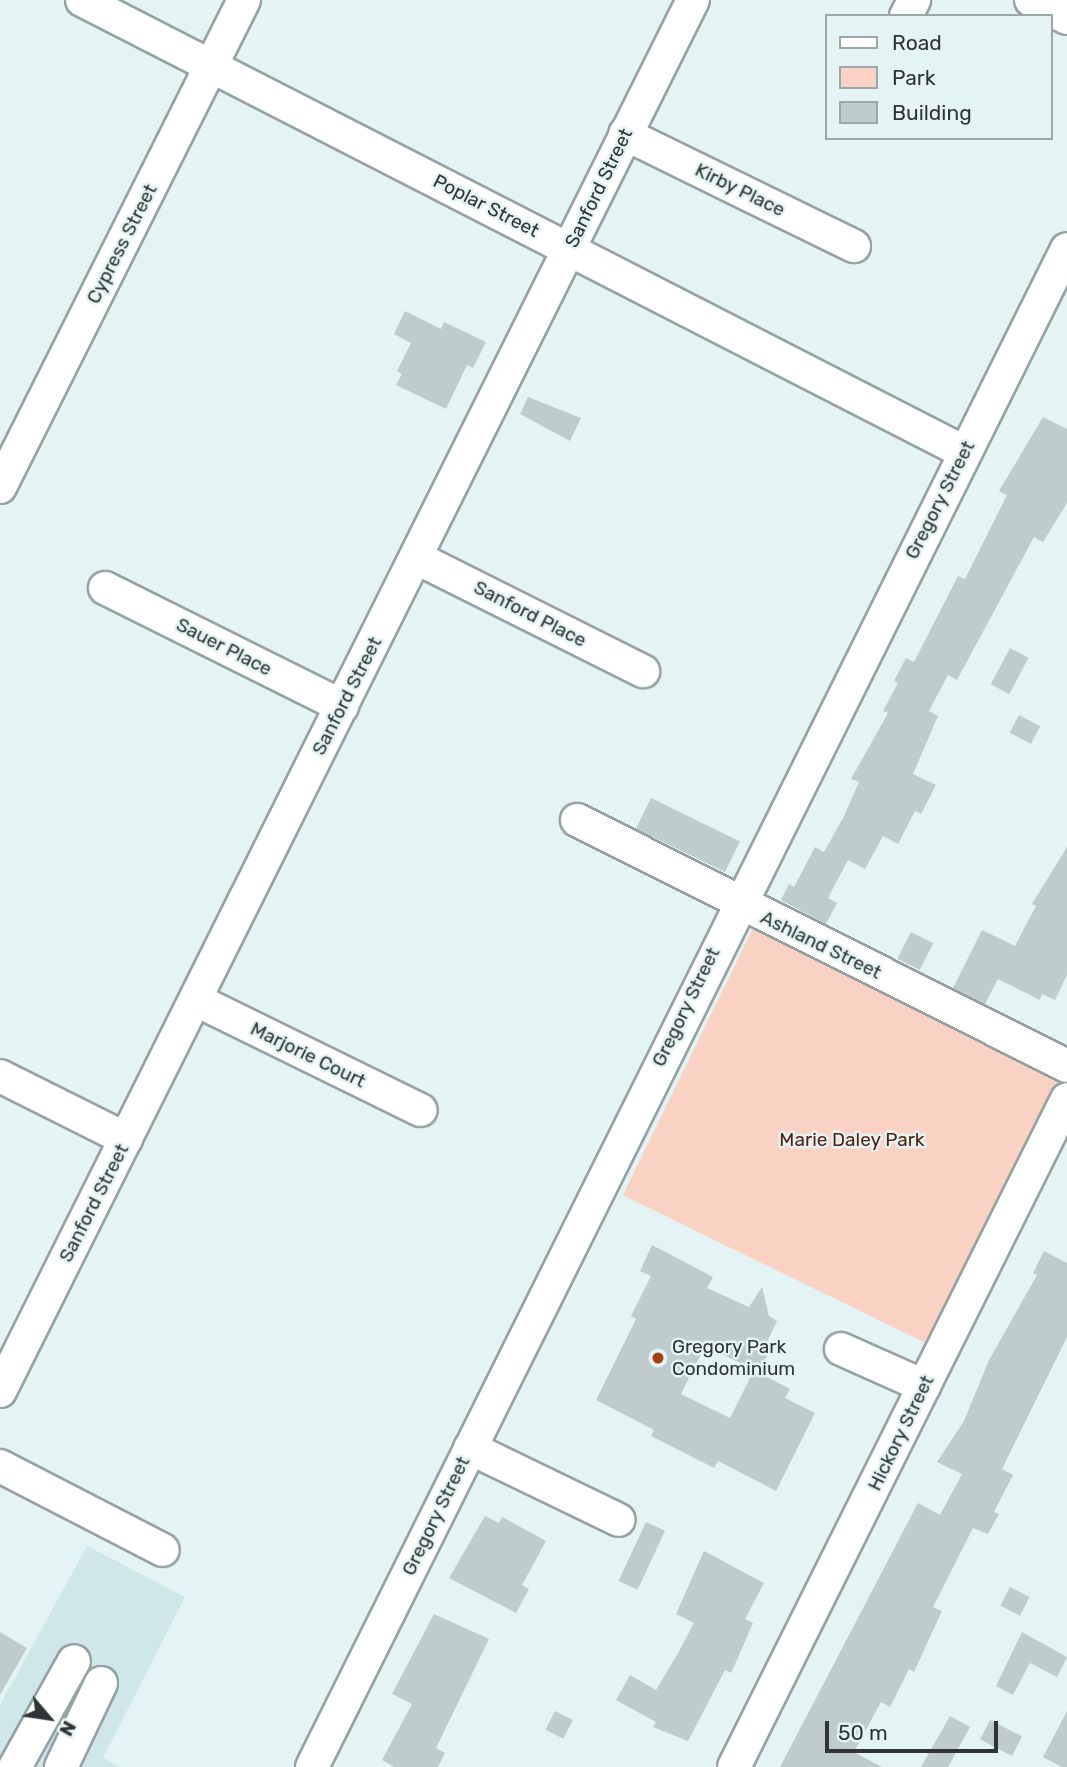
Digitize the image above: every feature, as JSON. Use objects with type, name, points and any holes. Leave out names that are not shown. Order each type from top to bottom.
[{"type":"street","name":"Poplar Street","points":[[82,0],[964,452]]},
{"type":"street","name":"Cypress Street","points":[[0,487],[244,0]]},
{"type":"street","name":"Sanford Street","points":[[0,1391],[417,558],[692,0]]},
{"type":"street","points":[[1031,0],[1067,18]]},
{"type":"street","name":"Kirby Place","points":[[625,134],[854,246]]},
{"type":"street","name":"Gregory Street","points":[[312,1767],[737,903],[1067,249]]},
{"type":"street","name":"Sanford Place","points":[[417,558],[643,671]]},
{"type":"street","name":"Sauer Place","points":[[105,588],[342,706]]},
{"type":"street","name":"Ashland Street","points":[[577,820],[737,903],[1067,1066]]},
{"type":"street","name":"Marjorie Court","points":[[196,1000],[421,1110]]},
{"type":"street","points":[[0,1076],[126,1139]]},
{"type":"street","name":"Hickory Street","points":[[734,1767],[1067,1099]]},
{"type":"street","points":[[841,1349],[924,1385]]},
{"type":"street","points":[[470,1448],[619,1520]]},
{"type":"street","points":[[0,1466],[163,1550]]},
{"type":"street","points":[[15,1767],[74,1661]]},
{"type":"street","points":[[61,1767],[101,1684]]},
{"type":"shaded area","points":[[87,1546],[185,1597],[103,1758],[120,1767],[9,1767],[0,1755],[0,1705]]},
{"type":"green space","name":"Marie Daley Park","points":[[756,922],[1065,1073],[932,1346],[623,1195]]},
{"type":"building","points":[[405,311],[441,329],[444,322],[486,342],[473,368],[467,365],[446,409],[396,385],[402,374],[397,371],[411,343],[394,334]]},
{"type":"building","points":[[528,397],[581,418],[570,441],[520,414]]},
{"type":"building","points":[[1043,417],[1067,429],[1067,503],[1043,542],[1034,537],[957,680],[948,675],[929,711],[938,716],[913,774],[936,785],[921,814],[915,811],[898,844],[883,836],[865,869],[848,860],[828,898],[837,903],[826,924],[781,900],[789,884],[794,887],[815,847],[824,852],[844,816],[859,782],[851,779],[888,713],[883,711],[898,683],[894,681],[906,658],[914,662],[958,576],[965,579],[1007,495],[999,491]]},
{"type":"building","points":[[1010,648],[1029,658],[1009,694],[991,684]]},
{"type":"building","points":[[1019,715],[1040,726],[1031,744],[1010,733]]},
{"type":"building","points":[[651,798],[740,841],[725,872],[636,829]]},
{"type":"building","points":[[1067,847],[1067,975],[1055,1000],[1042,994],[1040,1000],[998,979],[985,1004],[953,988],[982,930],[1015,946],[1036,906],[1032,904]]},
{"type":"building","points":[[911,932],[933,943],[920,970],[897,959]]},
{"type":"building","name":"Gregory Park Condominium","points":[[652,1245],[713,1277],[707,1288],[749,1307],[762,1287],[769,1316],[777,1321],[765,1346],[770,1350],[759,1372],[705,1346],[681,1394],[730,1418],[754,1370],[790,1389],[785,1398],[815,1413],[776,1491],[718,1461],[714,1468],[651,1436],[654,1430],[596,1400],[636,1319],[631,1316],[651,1276],[640,1271]]},
{"type":"building","points":[[1044,1251],[1067,1263],[1067,1337],[1002,1469],[1013,1475],[994,1512],[999,1514],[988,1534],[973,1528],[933,1607],[942,1611],[914,1672],[909,1669],[890,1707],[881,1702],[854,1752],[882,1767],[780,1767],[918,1503],[940,1515],[962,1474],[937,1462],[964,1421],[989,1360],[1037,1275],[1033,1273]]},
{"type":"building","points":[[485,1516],[499,1523],[502,1517],[546,1541],[522,1585],[529,1589],[516,1613],[449,1578]]},
{"type":"building","points":[[646,1522],[665,1531],[638,1590],[619,1581]]},
{"type":"building","points":[[704,1551],[764,1583],[745,1619],[753,1623],[731,1673],[725,1670],[688,1741],[653,1727],[656,1722],[616,1700],[630,1675],[656,1690],[677,1655],[694,1623],[676,1614]]},
{"type":"building","points":[[1010,1587],[1030,1597],[1020,1616],[1000,1606]]},
{"type":"building","points":[[434,1614],[489,1639],[436,1748],[445,1753],[438,1767],[394,1767],[382,1760],[412,1704],[392,1694]]},
{"type":"building","points":[[0,1632],[27,1648],[0,1695]]},
{"type":"building","points":[[1022,1632],[1067,1657],[1057,1677],[1030,1663],[1013,1695],[996,1686]]},
{"type":"building","points":[[555,1711],[573,1720],[563,1739],[545,1730]]},
{"type":"building","points":[[1067,1711],[1067,1767],[1062,1767],[1043,1757]]},
{"type":"building","points":[[950,1716],[970,1727],[948,1767],[921,1767]]},
{"type":"building","points":[[990,1720],[1022,1736],[1012,1756],[980,1740]]},
{"type":"place","name":"Gregory Park Condominium","points":[[658,1358]]}]
